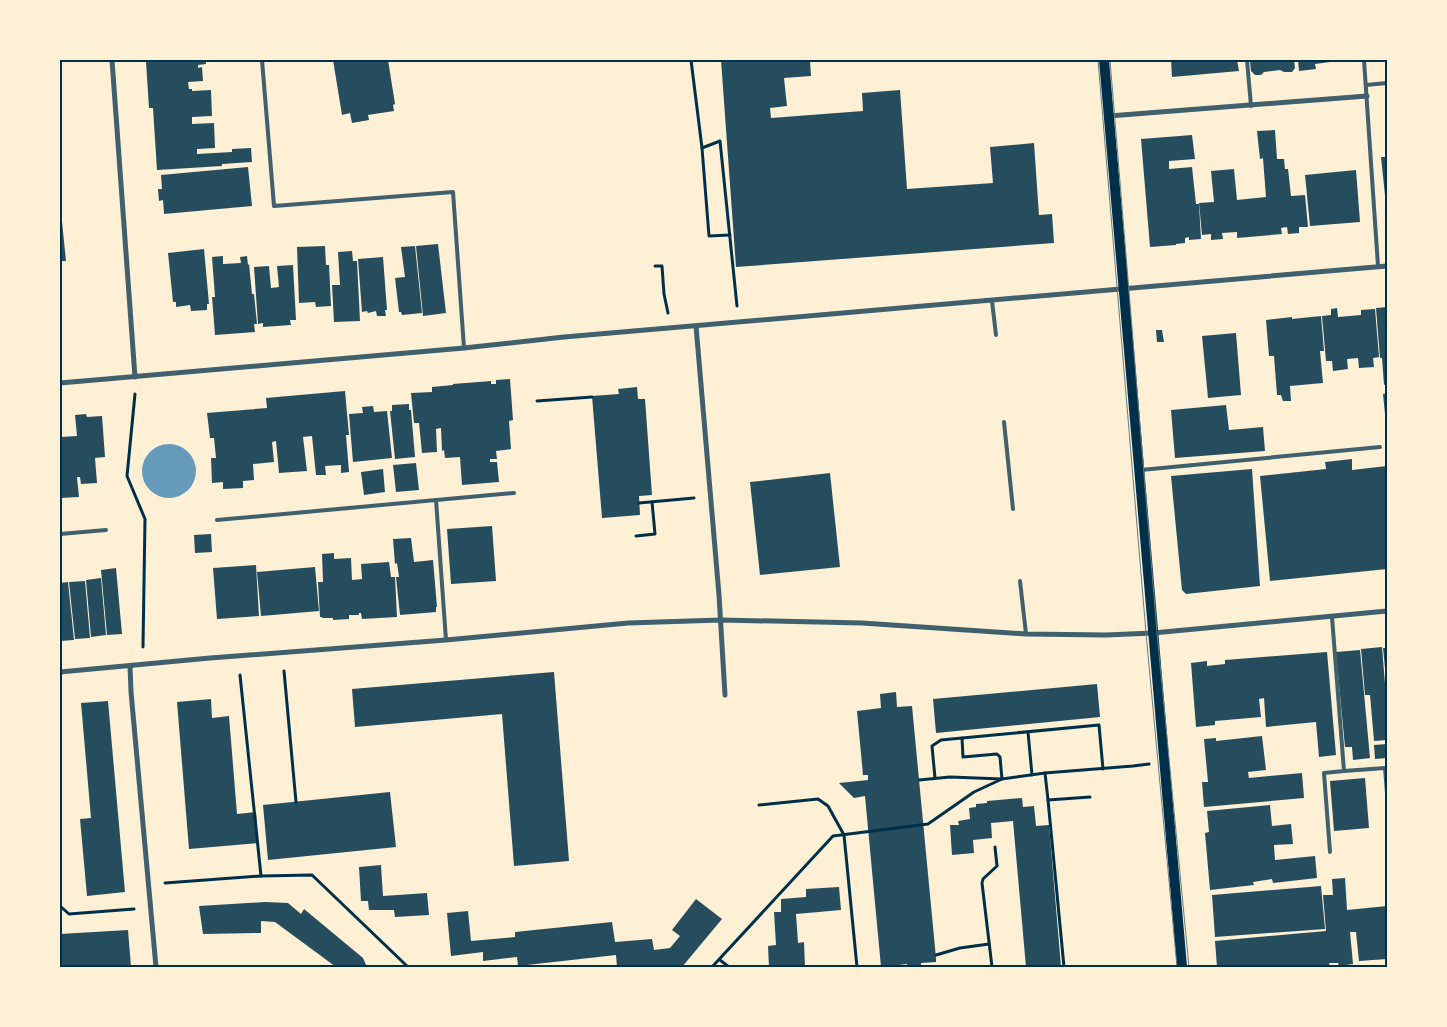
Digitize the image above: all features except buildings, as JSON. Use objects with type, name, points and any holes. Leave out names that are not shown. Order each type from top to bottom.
[{"type":"main road","points":[[1104,60],[1182,967]]},
{"type":"street","points":[[112,60],[135,377]]},
{"type":"street","points":[[1108,116],[1367,96]]},
{"type":"street","points":[[60,383],[464,348],[564,337],[1387,266]]},
{"type":"street","points":[[696,326],[721,620],[725,695]]},
{"type":"street","points":[[60,672],[628,623],[721,620],[862,623],[1026,634],[1106,635],[1153,633],[1387,611]]},
{"type":"street","points":[[130,666],[156,967]]},
{"type":"lane","points":[[262,60],[274,206],[453,192],[464,348]]},
{"type":"lane","points":[[1247,60],[1251,106]]},
{"type":"lane","points":[[1364,60],[1378,266]]},
{"type":"lane","points":[[1366,85],[1387,83]]},
{"type":"lane","points":[[992,300],[996,335]]},
{"type":"lane","points":[[1004,422],[1013,508]]},
{"type":"lane","points":[[1139,470],[1380,446]]},
{"type":"lane","points":[[217,520],[514,494]]},
{"type":"lane","points":[[436,500],[446,640]]},
{"type":"lane","points":[[60,534],[106,530]]},
{"type":"lane","points":[[1020,581],[1026,634]]},
{"type":"lane","points":[[1332,617],[1344,771]]},
{"type":"lane","points":[[1330,852],[1324,773],[1385,768],[1387,793]]},
{"type":"path","points":[[692,60],[709,236],[730,235]]},
{"type":"path","points":[[702,148],[720,141],[737,306]]},
{"type":"path","points":[[655,266],[662,266],[664,294],[668,313]]},
{"type":"path","points":[[135,394],[127,476],[145,519],[143,647]]},
{"type":"path","points":[[537,401],[592,398]]},
{"type":"path","points":[[639,503],[694,498]]},
{"type":"path","points":[[636,536],[655,534],[652,502]]},
{"type":"path","points":[[284,671],[296,802]]},
{"type":"path","points":[[240,675],[261,876]]},
{"type":"path","points":[[935,778],[932,746],[941,740],[1099,725],[1103,768]]},
{"type":"path","points":[[1028,732],[1032,775]]},
{"type":"path","points":[[962,738],[963,757],[997,754],[1000,757],[1002,779]]},
{"type":"path","points":[[919,780],[950,777],[1002,779],[1164,762]]},
{"type":"path","points":[[1045,773],[1064,967]]},
{"type":"path","points":[[712,967],[833,836],[928,824],[974,792],[1002,779]]},
{"type":"path","points":[[1048,800],[1090,797]]},
{"type":"path","points":[[759,805],[818,799],[828,806],[844,835],[857,967]]},
{"type":"path","points":[[992,967],[982,883],[983,879],[997,866],[995,847]]},
{"type":"path","points":[[165,883],[261,876],[312,875],[408,967]]},
{"type":"path","points":[[60,906],[69,914],[134,909]]},
{"type":"path","points":[[936,955],[960,948],[989,944]]},
{"type":"path","points":[[720,960],[729,967]]},
{"type":"water","points":[[164,444],[174,444],[184,448],[192,456],[196,471],[192,486],[184,494],[174,498],[164,498],[154,494],[146,486],[142,476],[142,466],[146,456],[154,448]]},
{"type":"tram line","points":[[1098,60],[1146,633],[1177,967]]},
{"type":"tram line","points":[[1110,60],[1157,633],[1189,967]]}]
